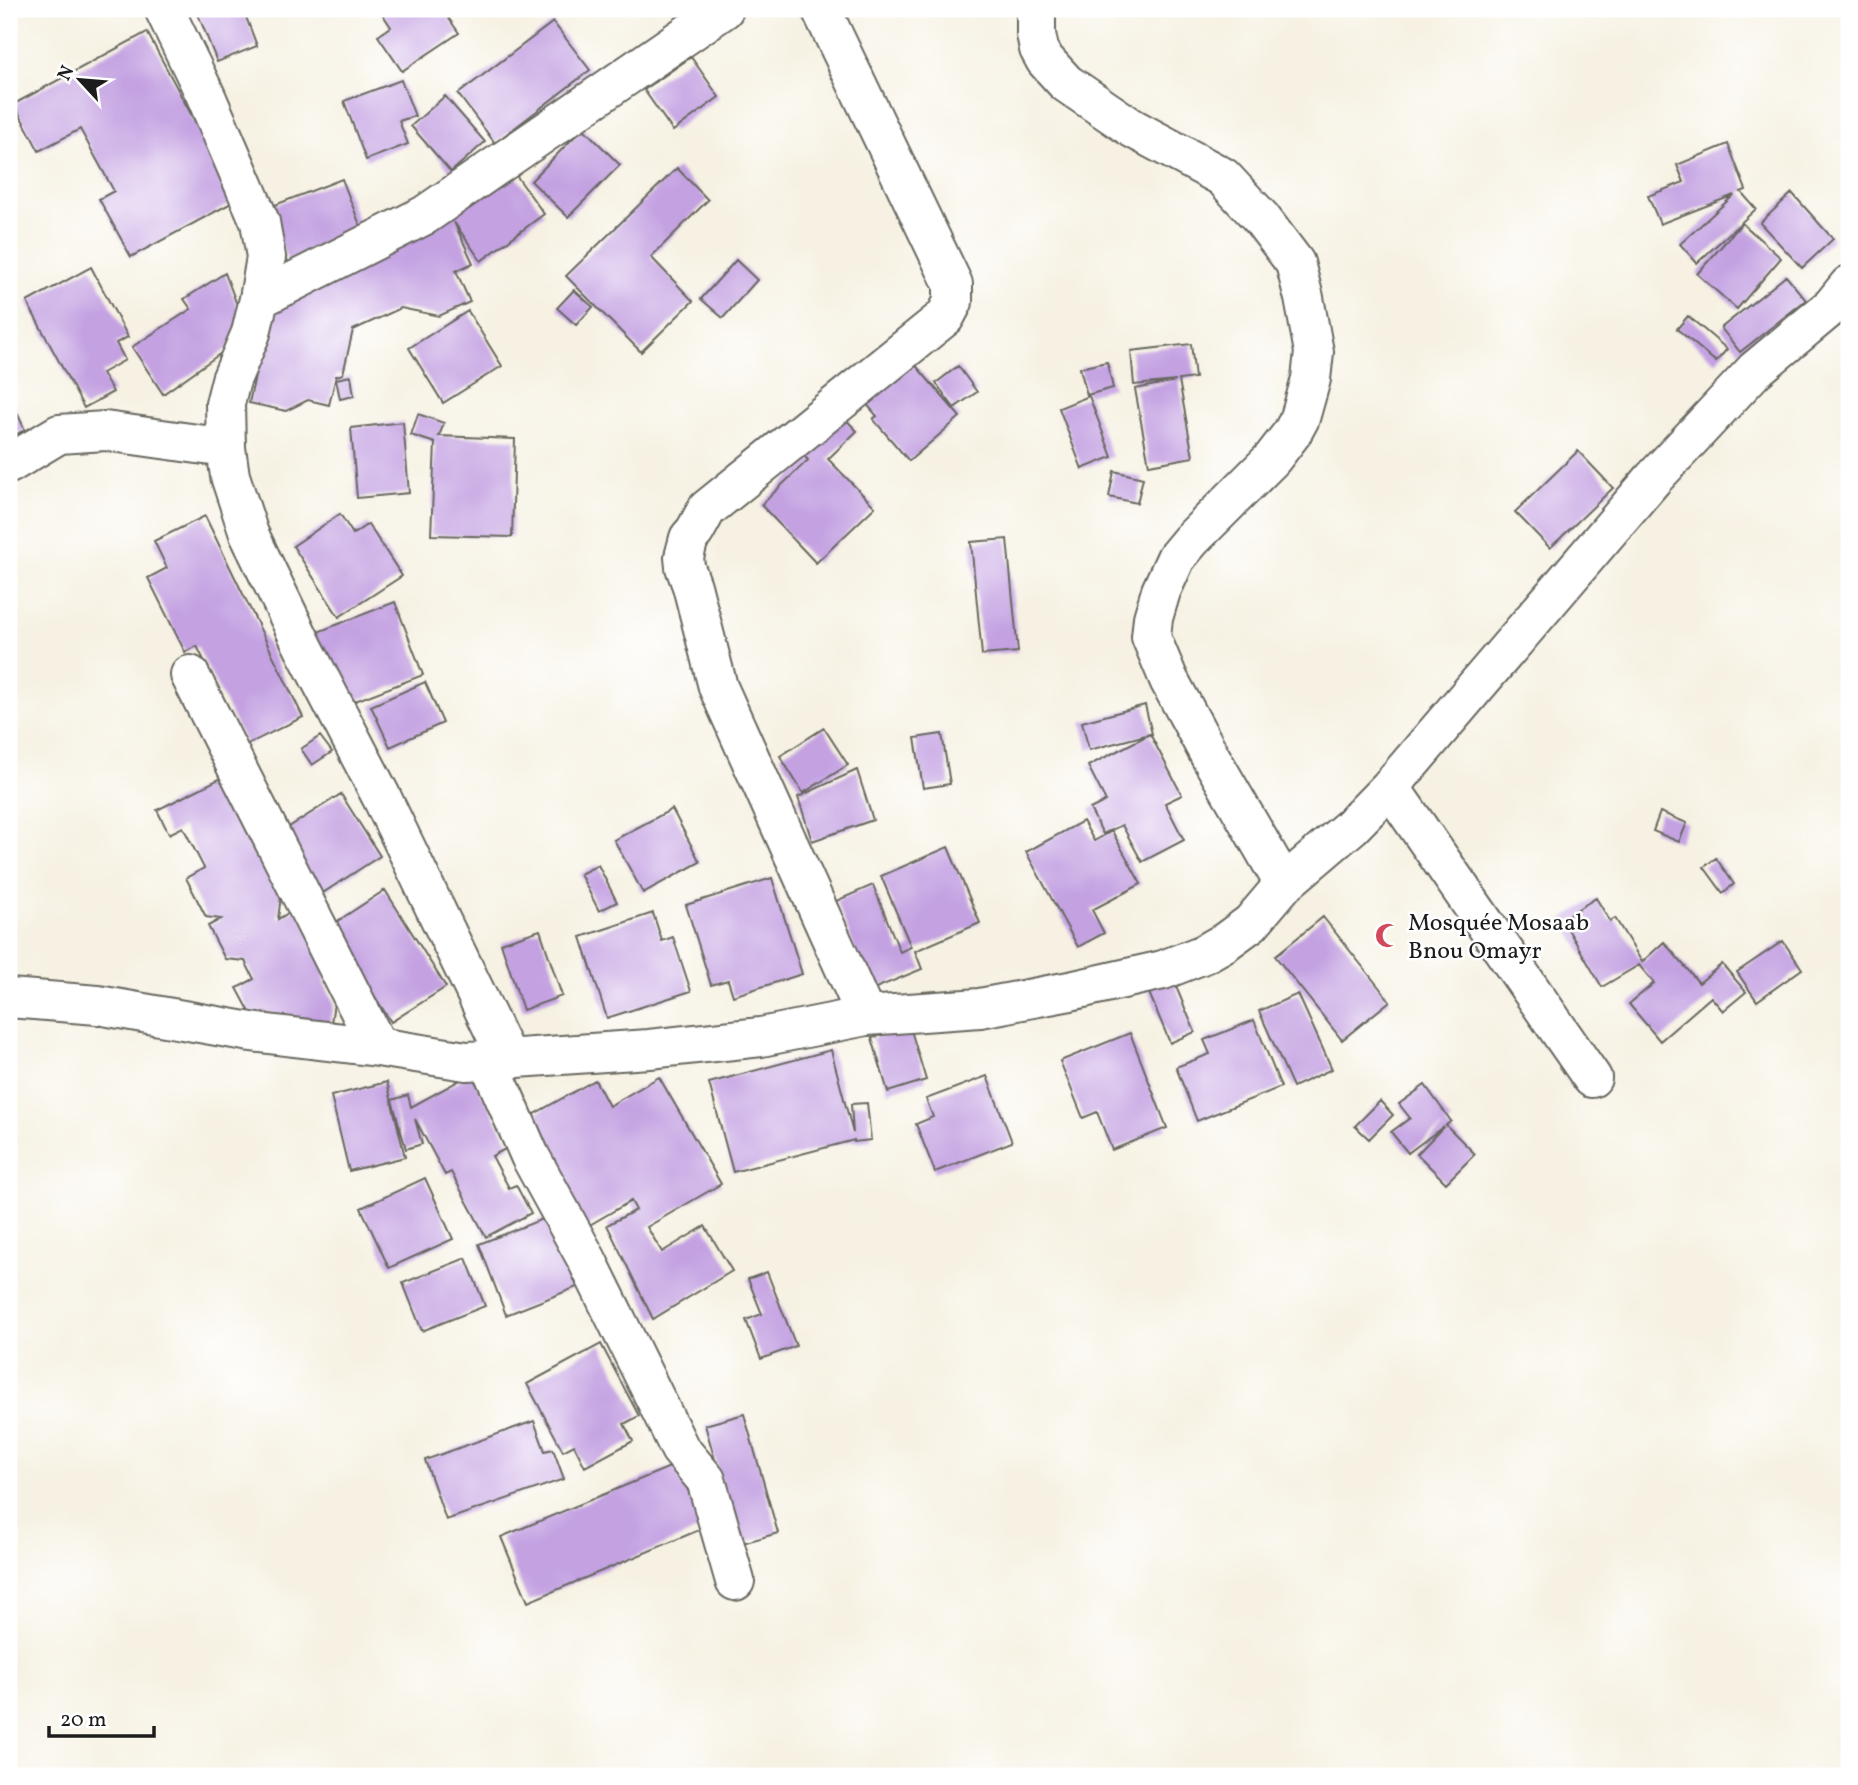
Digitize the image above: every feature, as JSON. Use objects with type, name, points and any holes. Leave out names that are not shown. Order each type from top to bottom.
[{"type":"street","points":[[164,9],[205,94],[260,222],[266,257],[251,333],[231,380],[225,404],[230,476],[250,534],[303,648],[382,798],[497,1059],[530,1156],[587,1260],[680,1449],[706,1480],[735,1581]]},
{"type":"street","points":[[259,299],[425,215],[724,9]]},
{"type":"street","points":[[821,9],[953,284],[953,302],[946,317],[707,509],[689,538],[684,557],[718,687],[866,1016]]},
{"type":"street","points":[[1036,9],[1039,49],[1045,60],[1066,83],[1132,128],[1223,177],[1261,218],[1295,264],[1314,352],[1311,379],[1300,418],[1293,433],[1272,459],[1176,558],[1161,591],[1151,637],[1169,680],[1198,734],[1284,884]]},
{"type":"street","points":[[9,998],[98,1005],[251,1032],[467,1061],[649,1049],[761,1037],[866,1016],[980,1008],[1163,970],[1204,954],[1251,923],[1284,884],[1352,826],[1390,787],[1653,479],[1755,370],[1832,306],[1849,285]]},
{"type":"street","points":[[9,464],[59,434],[105,431],[226,448]]},
{"type":"street","points":[[190,675],[378,1047]]},
{"type":"street","points":[[1390,787],[1592,1078]]},
{"type":"building","points":[[196,9],[243,9],[257,46],[217,62]]},
{"type":"building","points":[[379,9],[442,9],[459,33],[402,71],[378,36],[391,27]]},
{"type":"building","points":[[553,22],[590,70],[495,143],[458,94]]},
{"type":"building","points":[[147,32],[237,200],[131,257],[99,199],[114,191],[80,129],[39,151],[14,104]]},
{"type":"building","points":[[691,57],[719,97],[673,131],[644,90]]},
{"type":"building","points":[[401,80],[415,116],[399,121],[408,144],[366,160],[344,101]]},
{"type":"building","points":[[445,96],[485,142],[451,172],[411,126]]},
{"type":"building","points":[[583,128],[620,165],[568,217],[531,181]]},
{"type":"building","points":[[1728,144],[1746,190],[1741,192],[1756,209],[1697,263],[1680,244],[1734,195],[1660,224],[1648,196],[1684,182],[1677,165]]},
{"type":"building","points":[[510,167],[544,214],[481,261],[454,222],[473,263],[456,271],[470,302],[439,316],[401,308],[353,330],[343,374],[336,376],[329,405],[308,400],[286,411],[249,403],[272,300]]},
{"type":"building","points":[[677,168],[708,200],[651,257],[693,301],[641,352],[566,276]]},
{"type":"building","points":[[342,179],[367,243],[292,272],[267,208]]},
{"type":"building","points":[[1792,193],[1833,239],[1802,268],[1760,223]]},
{"type":"building","points":[[1742,223],[1781,258],[1737,309],[1697,274]]},
{"type":"building","points":[[736,260],[757,280],[723,318],[701,299]]},
{"type":"building","points":[[91,267],[128,337],[116,343],[125,360],[102,373],[113,392],[84,408],[27,302]]},
{"type":"building","points":[[225,273],[248,334],[163,394],[132,347],[191,309],[184,299]]},
{"type":"building","points":[[1786,276],[1806,300],[1740,352],[1721,328]]},
{"type":"building","points":[[574,290],[593,307],[576,325],[557,308]]},
{"type":"building","points":[[468,311],[502,366],[443,403],[409,348]]},
{"type":"building","points":[[1688,316],[1727,349],[1716,362],[1677,329]]},
{"type":"building","points":[[1191,344],[1195,378],[1179,380],[1193,457],[1149,465],[1135,389],[1176,381],[1134,385],[1131,351]]},
{"type":"building","points":[[906,354],[960,417],[909,461],[873,419],[877,416],[859,395]]},
{"type":"building","points":[[1107,362],[1113,388],[1087,395],[1080,368]]},
{"type":"building","points":[[958,366],[977,392],[954,408],[936,383]]},
{"type":"building","points":[[351,376],[354,396],[340,399],[336,379]]},
{"type":"building","points":[[9,395],[25,430],[9,438]]},
{"type":"building","points":[[1089,396],[1112,457],[1082,469],[1059,408]]},
{"type":"building","points":[[836,409],[857,431],[828,459],[875,507],[816,563],[761,505],[808,460],[796,447]]},
{"type":"building","points":[[418,414],[444,423],[439,436],[515,439],[512,537],[431,535],[435,443],[411,435]]},
{"type":"building","points":[[403,422],[409,493],[357,498],[351,428]]},
{"type":"building","points":[[1578,451],[1613,488],[1550,548],[1515,512]]},
{"type":"building","points":[[1114,471],[1143,478],[1137,503],[1109,497]]},
{"type":"building","points":[[340,514],[353,534],[368,524],[402,576],[339,617],[293,546]]},
{"type":"building","points":[[205,516],[303,717],[246,745],[197,646],[185,652],[148,578],[167,568],[154,541]]},
{"type":"building","points":[[1007,539],[1018,652],[982,655],[971,542]]},
{"type":"building","points":[[395,602],[423,675],[337,708],[310,635]]},
{"type":"building","points":[[425,682],[443,723],[390,747],[371,706]]},
{"type":"building","points":[[1145,705],[1152,734],[1089,750],[1082,722]]},
{"type":"building","points":[[824,728],[848,765],[803,793],[780,756]]},
{"type":"building","points":[[942,734],[950,784],[923,788],[915,738]]},
{"type":"building","points":[[1150,734],[1182,795],[1165,803],[1184,840],[1142,862],[1122,825],[1103,834],[1090,809],[1106,801],[1088,766]]},
{"type":"building","points":[[320,736],[332,752],[312,765],[301,749]]},
{"type":"building","points":[[857,770],[873,820],[812,841],[798,797]]},
{"type":"building","points":[[223,777],[282,888],[278,919],[297,908],[326,962],[324,983],[334,1003],[331,1023],[250,1012],[237,988],[254,979],[245,961],[225,959],[208,926],[221,919],[206,917],[186,878],[204,868],[183,827],[169,834],[157,810]]},
{"type":"building","points":[[341,794],[380,856],[318,896],[278,834]]},
{"type":"building","points":[[672,809],[700,862],[643,893],[614,840]]},
{"type":"building","points":[[1660,812],[1687,823],[1679,842],[1653,831]]},
{"type":"building","points":[[1083,821],[1094,841],[1112,831],[1141,884],[1092,910],[1104,933],[1078,947],[1026,852]]},
{"type":"building","points":[[948,847],[980,923],[915,951],[922,969],[871,990],[836,901],[873,885],[900,952],[911,947],[881,876]]},
{"type":"building","points":[[1716,858],[1734,884],[1723,893],[1704,867]]},
{"type":"building","points":[[598,865],[617,902],[599,911],[580,874]]},
{"type":"building","points":[[772,878],[802,974],[733,996],[728,980],[711,985],[686,905]]},
{"type":"building","points":[[385,890],[446,987],[391,1022],[330,926]]},
{"type":"building","points":[[1596,898],[1610,921],[1615,918],[1642,962],[1664,942],[1699,983],[1722,964],[1746,992],[1723,1011],[1711,997],[1660,1041],[1629,1004],[1654,983],[1639,965],[1602,987],[1562,919]]},
{"type":"building","points":[[653,913],[662,941],[673,937],[691,991],[607,1018],[581,937]]},
{"type":"building","points":[[1323,917],[1390,1001],[1342,1040],[1275,956]]},
{"type":"building","points":[[540,930],[562,996],[523,1010],[501,943]]},
{"type":"building","points":[[1783,941],[1802,969],[1757,1001],[1737,972]]},
{"type":"building","points":[[1172,977],[1195,1032],[1170,1043],[1147,988]]},
{"type":"building","points":[[1298,994],[1332,1069],[1293,1087],[1259,1011]]},
{"type":"building","points":[[1254,1020],[1281,1087],[1197,1121],[1176,1067],[1210,1054],[1204,1040]]},
{"type":"building","points":[[910,1027],[926,1080],[888,1092],[872,1038]]},
{"type":"building","points":[[1130,1033],[1167,1128],[1112,1150],[1097,1112],[1083,1118],[1060,1061]]},
{"type":"building","points":[[831,1050],[853,1133],[851,1104],[867,1103],[871,1140],[854,1140],[733,1172],[709,1083]]},
{"type":"building","points":[[471,1074],[511,1146],[492,1156],[509,1188],[516,1185],[531,1213],[486,1237],[451,1172],[445,1175],[415,1119],[422,1144],[406,1149],[392,1100],[408,1095],[411,1107]]},
{"type":"building","points":[[987,1076],[1012,1142],[935,1172],[916,1124],[933,1117],[926,1099]]},
{"type":"building","points":[[659,1077],[721,1184],[647,1227],[662,1252],[705,1226],[732,1271],[653,1319],[607,1225],[636,1210],[631,1201],[581,1230],[520,1122],[595,1080],[609,1106]]},
{"type":"building","points":[[387,1082],[405,1157],[349,1171],[331,1096]]},
{"type":"building","points":[[1425,1085],[1451,1121],[1446,1125],[1475,1154],[1446,1183],[1417,1154],[1444,1126],[1408,1153],[1391,1132],[1410,1118],[1399,1104]]},
{"type":"building","points":[[1380,1101],[1393,1115],[1369,1139],[1355,1126]]},
{"type":"building","points":[[425,1178],[453,1239],[389,1268],[361,1208]]},
{"type":"building","points":[[550,1216],[577,1287],[506,1315],[479,1244]]},
{"type":"building","points":[[466,1258],[485,1306],[422,1331],[403,1283]]},
{"type":"building","points":[[767,1272],[796,1346],[761,1359],[746,1320],[762,1314],[748,1279]]},
{"type":"building","points":[[601,1344],[639,1416],[624,1424],[633,1441],[585,1467],[574,1445],[563,1451],[527,1384]]},
{"type":"building","points":[[744,1414],[778,1533],[739,1544],[705,1425]]},
{"type":"building","points":[[534,1421],[545,1451],[553,1449],[564,1479],[446,1520],[425,1460]]},
{"type":"building","points":[[677,1464],[704,1528],[528,1602],[501,1537]]},
{"type":"place","name":"Mosquée Mosaab Bnou Omayr","points":[[1388,936]]}]
